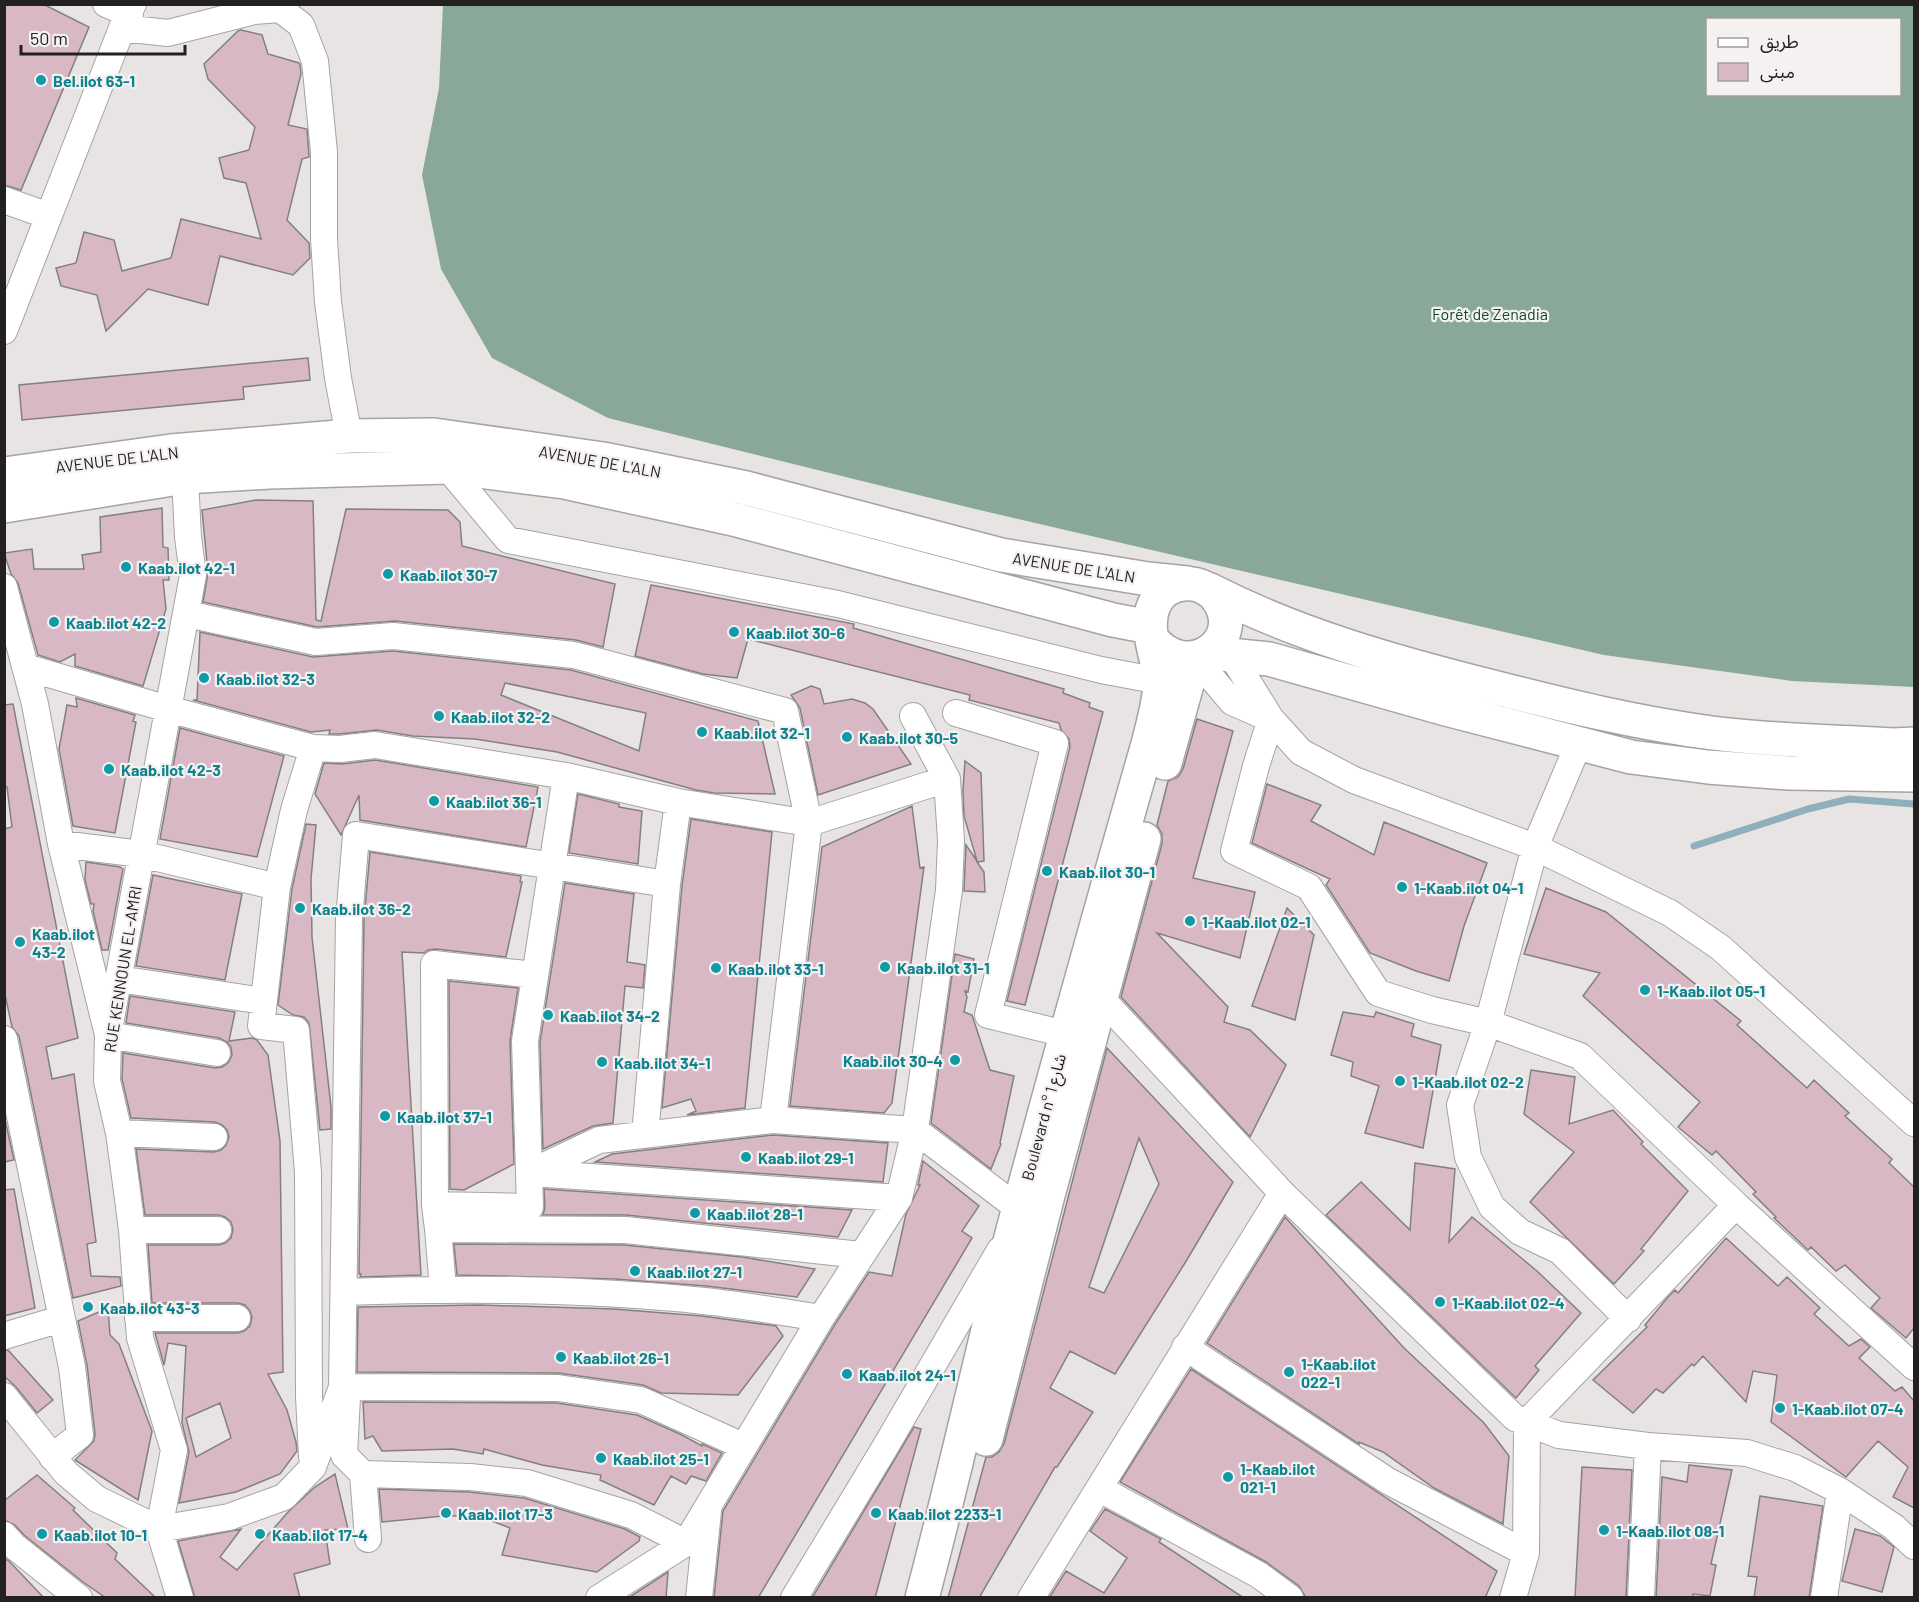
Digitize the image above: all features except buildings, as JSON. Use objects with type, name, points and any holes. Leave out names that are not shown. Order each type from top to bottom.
[{"type":"main road","name":"AVENUE DE L'ALN","points":[[4,474],[171,451],[349,436],[434,435],[603,459],[746,488],[1001,555],[1198,587]]},
{"type":"main road","points":[[4,506],[185,477],[447,467],[564,482],[736,520],[1113,620],[1151,633]]},
{"type":"main road","points":[[1914,744],[1894,745],[1713,733],[1598,714],[1428,671],[1325,639],[1252,612],[1198,587],[1174,585],[1159,597],[1150,614],[1151,633],[1160,649],[1171,656],[1209,653],[1269,659],[1446,709],[1631,757],[1708,767],[1789,773],[1914,776]]},
{"type":"main road","points":[[1198,587],[1218,599],[1223,609],[1224,632],[1209,653]]},
{"type":"main road","name":"Boulevard n° شارع 1","points":[[922,1598],[1065,1034],[1151,735],[1160,681],[1151,633]]},
{"type":"main road","name":"Boulevard n° شارع 1","points":[[944,1598],[1047,1199],[1188,681],[1209,653]]},
{"type":"street","points":[[106,4],[168,33],[254,11],[280,9],[301,25],[315,61],[324,152],[324,239],[328,302],[349,436]]},
{"type":"street","points":[[4,331],[129,15]]},
{"type":"street","points":[[4,200],[49,216]]},
{"type":"street","points":[[447,467],[508,540],[838,604],[1101,670],[1160,681]]},
{"type":"street","name":"RUE KENNOUN EL-AMRI","points":[[159,1529],[174,1450],[140,1338],[132,1230],[119,1133],[107,1081],[108,1035],[193,575],[188,537],[185,477]]},
{"type":"street","points":[[4,587],[35,704],[61,844],[108,1035],[217,1053]]},
{"type":"street","points":[[187,614],[316,642],[393,636],[574,655],[785,711],[809,823],[773,1120]]},
{"type":"street","points":[[1209,653],[1232,702],[1271,718]]},
{"type":"street","points":[[1209,653],[1301,752],[1354,780],[1536,847],[1670,913],[1721,948],[1914,1123]]},
{"type":"street","points":[[26,667],[168,709],[313,748],[340,749],[375,745],[566,776],[678,802],[809,823],[946,779]]},
{"type":"street","points":[[956,713],[1055,743],[988,1015],[1065,1034]]},
{"type":"street","points":[[599,1598],[686,1543],[821,1318],[899,1198],[915,1130],[949,890],[951,840],[946,779],[912,716]]},
{"type":"street","points":[[1271,718],[1234,851],[1309,887],[1378,993],[1432,1010],[1488,1023],[1580,1056],[1737,1205],[1914,1367]]},
{"type":"street","points":[[1579,743],[1536,847],[1488,1023],[1460,1105],[1468,1157],[1492,1207],[1520,1232],[1560,1251],[1628,1319]]},
{"type":"street","points":[[313,748],[294,810],[278,886],[261,1026],[296,1030],[308,1172],[309,1396],[313,1467]]},
{"type":"street","points":[[437,1217],[530,1207],[525,1041],[566,776]]},
{"type":"street","points":[[645,1135],[668,884],[678,802]]},
{"type":"street","points":[[368,1539],[363,1474],[344,1455],[349,919],[356,835],[668,884]]},
{"type":"street","points":[[61,844],[141,854],[278,886]]},
{"type":"street","points":[[443,1289],[437,1217],[434,964],[535,975]]},
{"type":"street","points":[[119,979],[263,1001]]},
{"type":"street","points":[[1101,998],[1282,1193],[1515,1418],[1559,1435],[1648,1446],[1747,1453],[1795,1468],[1840,1491],[1894,1527],[1914,1546]]},
{"type":"street","points":[[4,1039],[72,1366],[80,1435],[52,1457]]},
{"type":"street","points":[[529,1173],[599,1140],[773,1120],[915,1130],[1017,1218],[884,1449],[794,1598]]},
{"type":"street","points":[[119,1133],[214,1137]]},
{"type":"street","points":[[529,1173],[899,1198]]},
{"type":"street","points":[[1031,1598],[1282,1193]]},
{"type":"street","points":[[1513,1598],[1526,1553],[1527,1422],[1737,1205]]},
{"type":"street","points":[[437,1217],[625,1230],[861,1255]]},
{"type":"street","points":[[132,1230],[218,1230]]},
{"type":"street","points":[[344,1292],[443,1289],[603,1293],[705,1301],[821,1318]]},
{"type":"street","points":[[138,1318],[237,1318]]},
{"type":"street","points":[[4,1336],[62,1319]]},
{"type":"street","points":[[1185,1347],[1388,1481],[1526,1553]]},
{"type":"street","points":[[4,1396],[66,1473],[97,1499],[159,1529],[229,1517],[284,1497],[313,1467],[345,1388]]},
{"type":"street","points":[[345,1388],[558,1388],[641,1400],[743,1446]]},
{"type":"street","points":[[1641,1598],[1648,1446]]},
{"type":"street","points":[[363,1474],[470,1477],[527,1483],[631,1515],[686,1543]]},
{"type":"street","points":[[1100,1489],[1259,1575],[1290,1598]]},
{"type":"street","points":[[1824,1598],[1840,1491]]},
{"type":"street","points":[[699,1598],[709,1503]]},
{"type":"street","points":[[159,1529],[180,1598]]},
{"type":"street","points":[[4,1535],[14,1546],[79,1598]]},
{"type":"green space","name":"Forêt de Zenadia","points":[[443,5],[1914,5],[1914,687],[1792,681],[1604,655],[971,508],[608,418],[492,358],[441,269],[422,175],[439,88]]},
{"type":"waterway","points":[[1694,846],[1808,809],[1849,799],[1914,804]]},
{"type":"place","name":"Bel.ilot 63-1","points":[[41,80]]},
{"type":"place","name":"Kaab.ilot 42-1","points":[[126,567]]},
{"type":"place","name":"Kaab.ilot 30-7","points":[[388,574]]},
{"type":"place","name":"Kaab.ilot 42-2","points":[[54,622]]},
{"type":"place","name":"Kaab.ilot 30-6","points":[[734,632]]},
{"type":"place","name":"Kaab.ilot 32-3","points":[[204,678]]},
{"type":"place","name":"Kaab.ilot 32-2","points":[[439,716]]},
{"type":"place","name":"Kaab.ilot 32-1","points":[[702,732]]},
{"type":"place","name":"Kaab.ilot 30-5","points":[[847,737]]},
{"type":"place","name":"Kaab.ilot 42-3","points":[[109,769]]},
{"type":"place","name":"Kaab.ilot 36-1","points":[[434,801]]},
{"type":"place","name":"Kaab.ilot 30-1","points":[[1047,871]]},
{"type":"place","name":"1-Kaab.ilot 04-1","points":[[1402,887]]},
{"type":"place","name":"Kaab.ilot 36-2","points":[[300,908]]},
{"type":"place","name":"1-Kaab.ilot 02-1","points":[[1190,921]]},
{"type":"place","name":"Kaab.ilot 43-2","points":[[20,942]]},
{"type":"place","name":"Kaab.ilot 31-1","points":[[885,967]]},
{"type":"place","name":"Kaab.ilot 33-1","points":[[716,968]]},
{"type":"place","name":"1-Kaab.ilot 05-1","points":[[1645,990]]},
{"type":"place","name":"Kaab.ilot 34-2","points":[[548,1015]]},
{"type":"place","name":"Kaab.ilot 30-4","points":[[955,1060]]},
{"type":"place","name":"Kaab.ilot 34-1","points":[[602,1062]]},
{"type":"place","name":"1-Kaab.ilot 02-2","points":[[1400,1081]]},
{"type":"place","name":"Kaab.ilot 37-1","points":[[385,1116]]},
{"type":"place","name":"Kaab.ilot 29-1","points":[[746,1157]]},
{"type":"place","name":"Kaab.ilot 28-1","points":[[695,1213]]},
{"type":"place","name":"Kaab.ilot 27-1","points":[[635,1271]]},
{"type":"place","name":"1-Kaab.ilot 02-4","points":[[1440,1302]]},
{"type":"place","name":"Kaab.ilot 43-3","points":[[88,1307]]},
{"type":"place","name":"Kaab.ilot 26-1","points":[[561,1357]]},
{"type":"place","name":"1-Kaab.ilot 022-1","points":[[1289,1372]]},
{"type":"place","name":"Kaab.ilot 24-1","points":[[847,1374]]},
{"type":"place","name":"1-Kaab.ilot 07-4","points":[[1780,1408]]},
{"type":"place","name":"Kaab.ilot 25-1","points":[[601,1458]]},
{"type":"place","name":"1-Kaab.ilot 021-1","points":[[1228,1477]]},
{"type":"place","name":"Kaab.ilot 17-3","points":[[446,1513]]},
{"type":"place","name":"Kaab.ilot 2233-1","points":[[876,1513]]},
{"type":"place","name":"1-Kaab.ilot 08-1","points":[[1604,1530]]},
{"type":"place","name":"Kaab.ilot 10-1","points":[[42,1534]]},
{"type":"place","name":"Kaab.ilot 17-4","points":[[260,1534]]}]
